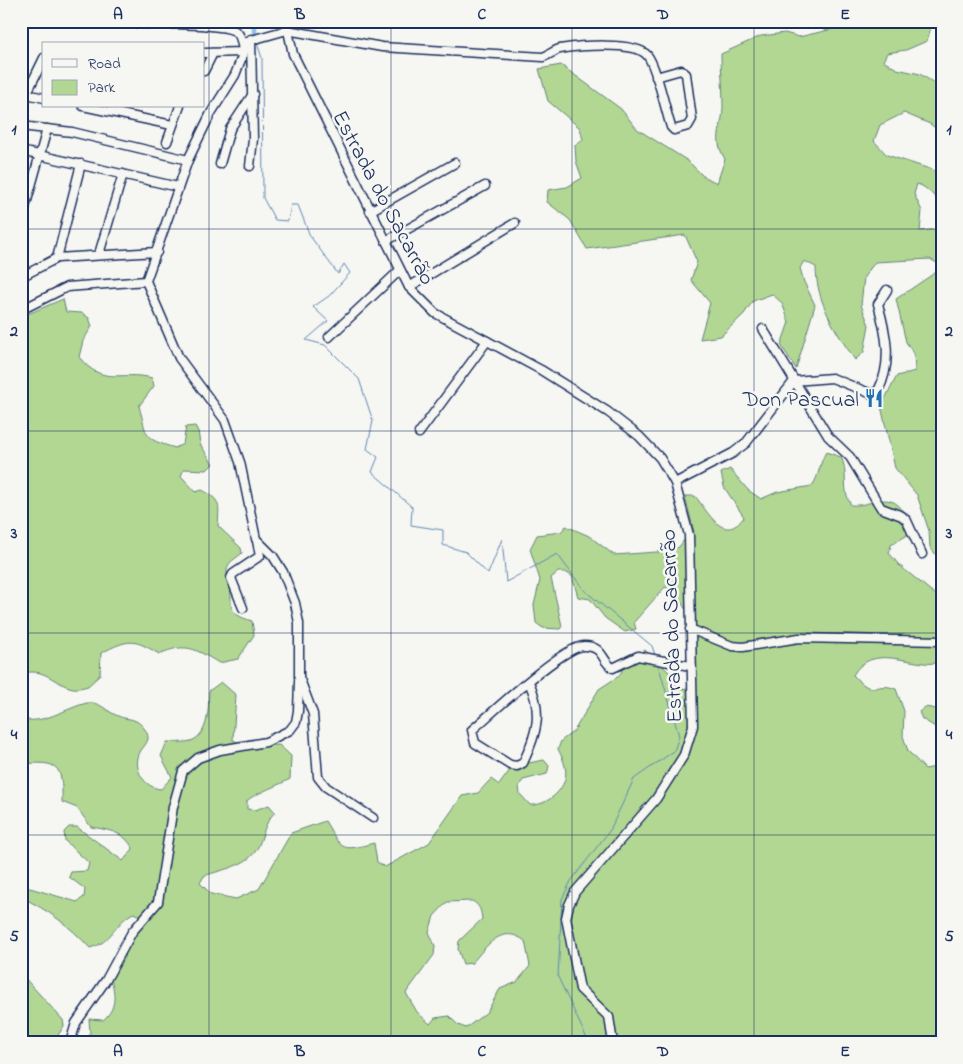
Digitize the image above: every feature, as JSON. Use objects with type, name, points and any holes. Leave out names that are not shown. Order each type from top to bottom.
[{"type":"street","points":[[72,21],[220,24],[235,30],[240,35],[242,52],[235,75],[210,113],[188,160],[146,281],[179,358],[214,403],[233,440],[240,462],[260,556],[233,574],[231,578],[243,608]]},
{"type":"street","name":"Estrada do Sacarrão","points":[[286,21],[292,54],[409,286],[435,313],[541,370],[608,412],[639,436],[660,458],[675,483],[689,535],[690,666],[693,726],[684,755],[656,799],[575,892],[566,918],[580,989],[609,1017],[613,1043]]},
{"type":"street","points":[[205,54],[242,52],[255,38],[287,30],[382,47],[543,56],[558,50],[596,46],[637,48],[646,54],[652,63],[656,77],[671,127],[674,130],[691,124],[686,74],[681,70],[656,77]]},
{"type":"street","points":[[250,166],[253,139],[255,38]]},
{"type":"street","points":[[205,69],[213,53]]},
{"type":"street","points":[[22,102],[42,62]]},
{"type":"street","points":[[27,94],[42,98]]},
{"type":"street","points":[[220,164],[230,129],[253,94]]},
{"type":"street","points":[[92,108],[172,125]]},
{"type":"street","points":[[167,142],[179,108]]},
{"type":"street","points":[[21,126],[72,132],[188,160]]},
{"type":"street","points":[[21,222],[47,129]]},
{"type":"street","points":[[21,151],[178,187]]},
{"type":"street","points":[[370,211],[456,163]]},
{"type":"street","points":[[57,258],[81,164]]},
{"type":"street","points":[[99,254],[123,174]]},
{"type":"street","points":[[386,241],[485,186]]},
{"type":"street","points":[[409,286],[515,223]]},
{"type":"street","points":[[21,277],[57,258],[157,252]]},
{"type":"street","points":[[328,337],[400,270]]},
{"type":"street","points":[[21,310],[67,288],[146,281]]},
{"type":"street","points":[[675,483],[733,453],[746,443],[794,381],[832,378],[864,392],[872,394],[878,391],[887,365],[887,339],[878,304],[887,290]]},
{"type":"street","points":[[763,329],[828,436],[850,457],[881,508],[902,516],[907,521],[922,554]]},
{"type":"street","points":[[419,433],[487,340]]},
{"type":"street","points":[[70,1043],[76,1023],[106,980],[129,938],[158,902],[174,802],[183,771],[198,758],[220,750],[266,742],[290,730],[296,722],[298,711],[299,623],[295,603],[283,572],[273,556],[256,540]]},
{"type":"street","points":[[690,629],[732,646],[743,647],[799,638],[942,642]]},
{"type":"street","points":[[529,682],[539,712],[536,728],[523,763],[517,766],[510,765],[475,743],[472,730],[529,682],[568,650],[584,646],[596,649],[604,654],[609,665],[613,668],[638,656],[690,666]]},
{"type":"street","points":[[299,677],[313,714],[318,777],[321,783],[373,818]]},
{"type":"green space","points":[[834,21],[921,21],[931,27],[927,41],[906,50],[887,53],[883,61],[897,69],[920,74],[942,88],[942,133],[930,124],[904,113],[880,125],[874,141],[887,155],[942,173],[942,203],[924,187],[917,184],[914,194],[922,211],[920,231],[942,229],[942,266],[930,259],[875,262],[864,277],[861,305],[869,325],[864,352],[855,360],[828,316],[819,292],[816,267],[804,261],[800,268],[804,282],[815,305],[796,369],[781,345],[789,322],[782,303],[772,294],[753,301],[744,314],[721,336],[700,339],[710,303],[691,280],[697,262],[685,235],[587,249],[570,220],[547,202],[548,190],[567,187],[582,178],[576,161],[575,145],[583,140],[580,128],[548,101],[539,69],[561,65],[621,109],[637,129],[688,161],[703,176],[717,183],[725,159],[719,145],[719,133],[723,114],[721,54],[761,36],[785,33],[799,37],[833,29]]},
{"type":"green space","points":[[942,268],[942,306],[940,309],[942,324],[942,557],[936,555],[930,547],[929,531],[917,495],[895,468],[881,406],[897,376],[915,371],[914,354],[906,342],[896,299]]},
{"type":"green space","points":[[63,299],[66,312],[82,313],[89,318],[92,326],[83,341],[79,357],[88,366],[104,375],[152,378],[154,386],[139,406],[146,431],[151,439],[175,448],[183,444],[186,427],[195,426],[198,431],[200,444],[213,464],[207,470],[184,469],[181,476],[196,492],[202,490],[213,497],[219,508],[218,526],[241,548],[242,553],[230,562],[227,569],[231,604],[234,612],[252,621],[254,635],[238,659],[219,663],[197,651],[184,648],[177,648],[159,654],[143,645],[131,642],[118,645],[101,653],[100,675],[88,686],[73,688],[36,672],[21,674],[21,317]]},
{"type":"green space","points":[[826,452],[841,457],[845,469],[846,493],[851,505],[887,500],[898,505],[903,510],[908,518],[910,529],[906,536],[891,545],[889,553],[899,565],[942,600],[942,659],[938,663],[881,658],[870,660],[861,665],[853,675],[871,688],[889,687],[896,689],[904,711],[903,736],[908,751],[925,769],[942,766],[942,1043],[76,1043],[76,1039],[84,1040],[90,1034],[89,1019],[103,1020],[111,1010],[114,998],[110,973],[141,916],[133,913],[103,942],[90,948],[58,919],[21,897],[21,890],[30,888],[77,902],[84,897],[85,889],[69,877],[71,872],[87,871],[89,863],[65,841],[64,832],[69,827],[77,827],[123,861],[133,849],[130,843],[121,835],[91,827],[77,808],[62,802],[61,780],[56,768],[43,763],[21,764],[21,718],[36,720],[79,705],[92,703],[100,705],[120,717],[136,721],[145,729],[148,737],[138,758],[141,776],[149,785],[161,789],[172,777],[161,756],[167,742],[188,742],[202,732],[207,719],[209,691],[221,682],[236,695],[233,740],[247,746],[279,745],[291,756],[290,779],[247,801],[247,809],[255,810],[269,805],[275,812],[266,825],[254,853],[242,863],[204,876],[200,883],[211,894],[236,899],[259,889],[291,833],[325,821],[335,838],[343,846],[348,848],[374,843],[377,862],[385,867],[429,843],[462,796],[478,793],[491,779],[499,785],[513,766],[544,760],[549,766],[547,774],[523,780],[519,786],[520,794],[530,805],[546,801],[556,794],[560,790],[566,775],[564,763],[558,749],[561,741],[574,731],[599,689],[619,676],[622,671],[619,667],[645,650],[670,673],[678,688],[686,689],[692,682],[686,610],[677,595],[665,587],[634,622],[636,629],[625,632],[605,618],[590,599],[578,597],[572,576],[565,572],[558,572],[551,578],[562,626],[560,629],[543,628],[536,623],[534,605],[540,580],[530,549],[537,535],[561,532],[566,526],[589,536],[614,555],[671,551],[679,547],[689,533],[694,532],[685,496],[695,496],[711,517],[723,527],[730,528],[737,525],[744,517],[724,487],[721,473],[730,469],[748,490],[761,499],[777,492],[812,486]],"holes":[[[472,901],[480,908],[482,919],[459,941],[458,949],[463,964],[472,963],[495,939],[509,935],[516,936],[525,941],[530,966],[517,982],[500,989],[487,1012],[466,1028],[458,1025],[449,1016],[435,1018],[430,1024],[417,1012],[406,993],[434,955],[435,946],[429,932],[434,916],[447,902]]]},
{"type":"green space","points":[[925,707],[942,710],[942,731],[922,719],[919,712]]},
{"type":"green space","points":[[21,974],[63,1020],[64,1026],[53,1043],[21,1043]]},
{"type":"waterway","points":[[254,21],[255,36]]},
{"type":"waterway","points":[[257,43],[262,58],[263,198],[275,220],[288,221],[291,205],[298,205],[310,236],[338,274],[344,264],[350,273],[329,296],[313,307],[328,321],[306,340],[325,345],[359,379],[373,421],[367,449],[378,457],[372,472],[412,507],[411,525],[443,530],[443,545],[466,552],[488,574],[502,539],[506,582],[557,554],[585,591],[652,646],[655,655]]},
{"type":"waterway","points":[[589,1043],[558,977],[562,899],[571,881],[610,830],[634,779],[674,751],[679,736],[658,664]]},
{"type":"place","name":"Don Pascual","points":[[874,398]]}]
